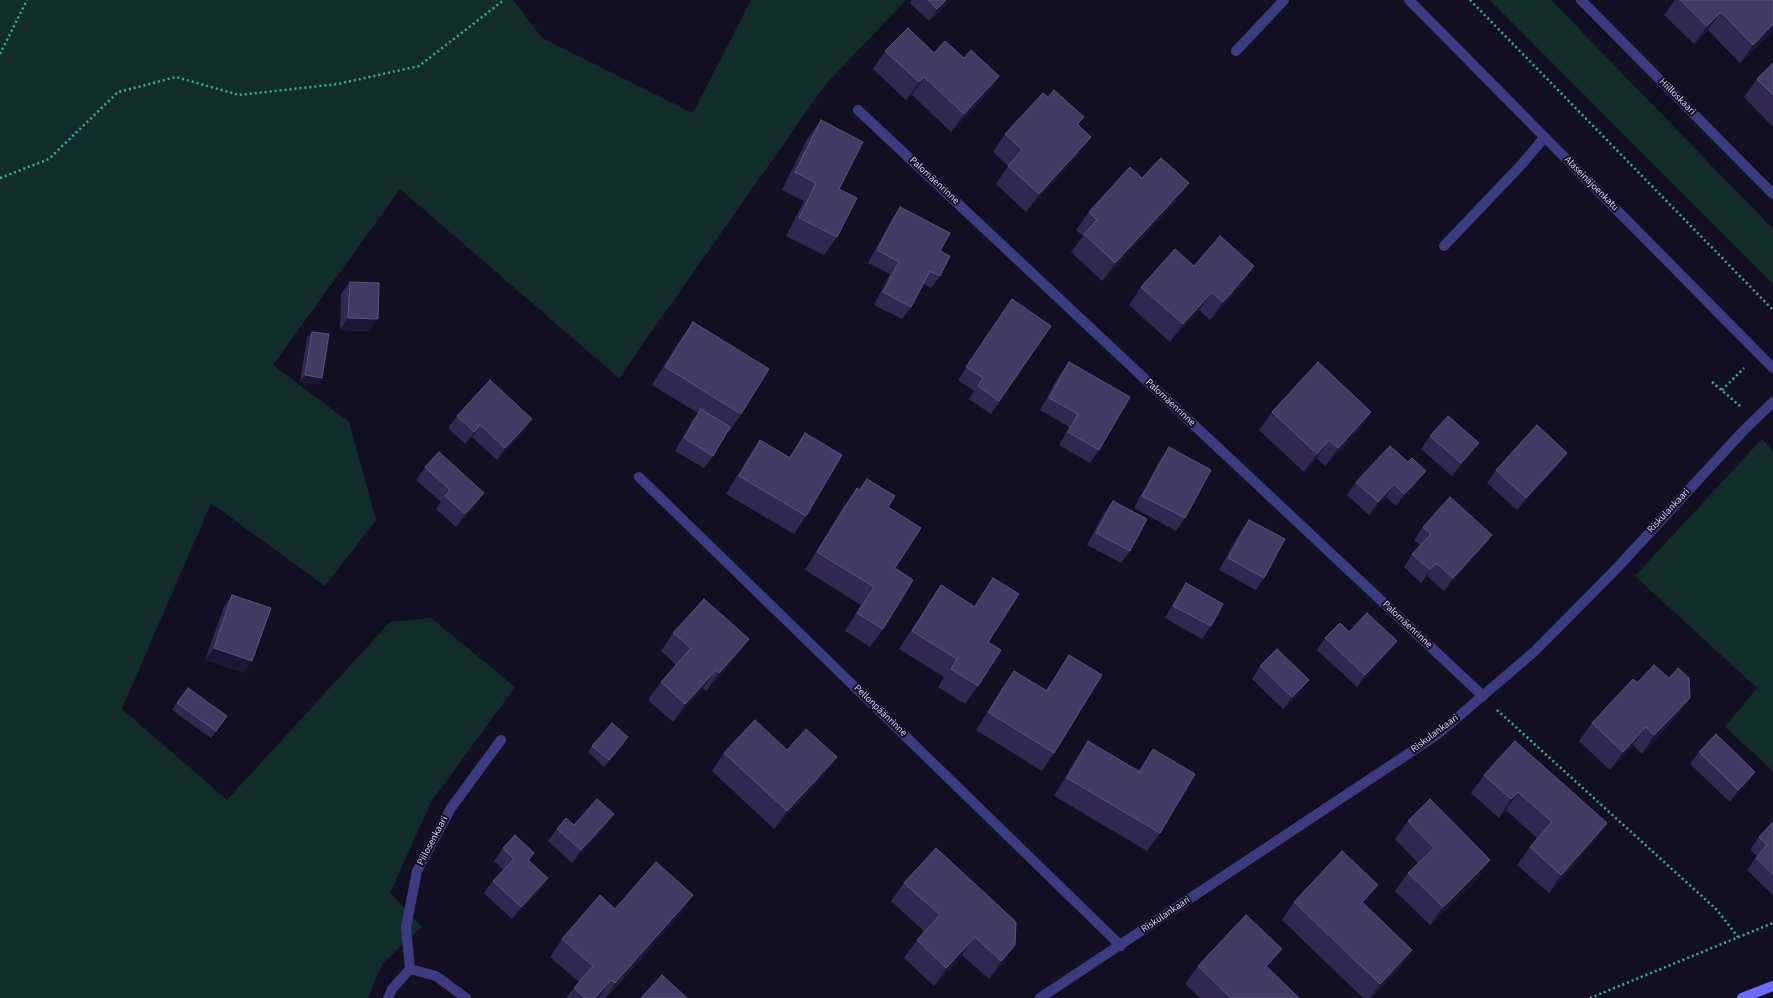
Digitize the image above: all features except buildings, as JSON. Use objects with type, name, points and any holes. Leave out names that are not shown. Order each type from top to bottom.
[{"type":"main road","points":[[1742,998],[1773,986]]},
{"type":"street","points":[[1236,50],[1284,0]]},
{"type":"street","name":"Alaseinäjoenkatu","points":[[1409,0],[1773,368]]},
{"type":"street","name":"Hiilloskaari","points":[[1580,0],[1773,194]]},
{"type":"street","name":"Palomäenrinne","points":[[858,110],[1482,696]]},
{"type":"street","points":[[1444,246],[1522,164],[1544,138]]},
{"type":"street","name":"Riskulankaari","points":[[1040,998],[1121,946],[1438,734],[1535,651],[1617,568],[1745,429],[1773,402]]},
{"type":"street","name":"Pellonpäänrinne","points":[[639,477],[1121,946]]},
{"type":"street","name":"Piilosenkaari","points":[[410,969],[406,927],[417,871],[451,808],[501,740]]},
{"type":"street","points":[[388,998],[392,989],[410,969],[436,976],[466,998]]},
{"type":"path","points":[[0,54],[27,0]]},
{"type":"path","points":[[0,178],[49,160],[118,92],[176,77],[239,94],[338,84],[419,66],[504,0]]},
{"type":"path","points":[[1470,0],[1773,310]]},
{"type":"path","points":[[1482,696],[1716,910],[1738,937]]},
{"type":"path","points":[[1590,998],[1773,924]]},
{"type":"green space","points":[[0,0],[513,0],[542,38],[693,113],[751,0],[906,0],[825,85],[619,378],[400,189],[273,365],[349,422],[376,520],[325,586],[211,503],[122,709],[227,800],[390,622],[431,618],[515,687],[431,802],[390,893],[422,927],[382,964],[368,998],[0,998]]},
{"type":"green space","points":[[1490,0],[1551,0],[1773,229],[1773,284]]},
{"type":"green space","points":[[1762,439],[1773,451],[1773,771],[1725,727],[1757,688],[1635,576]]}]
